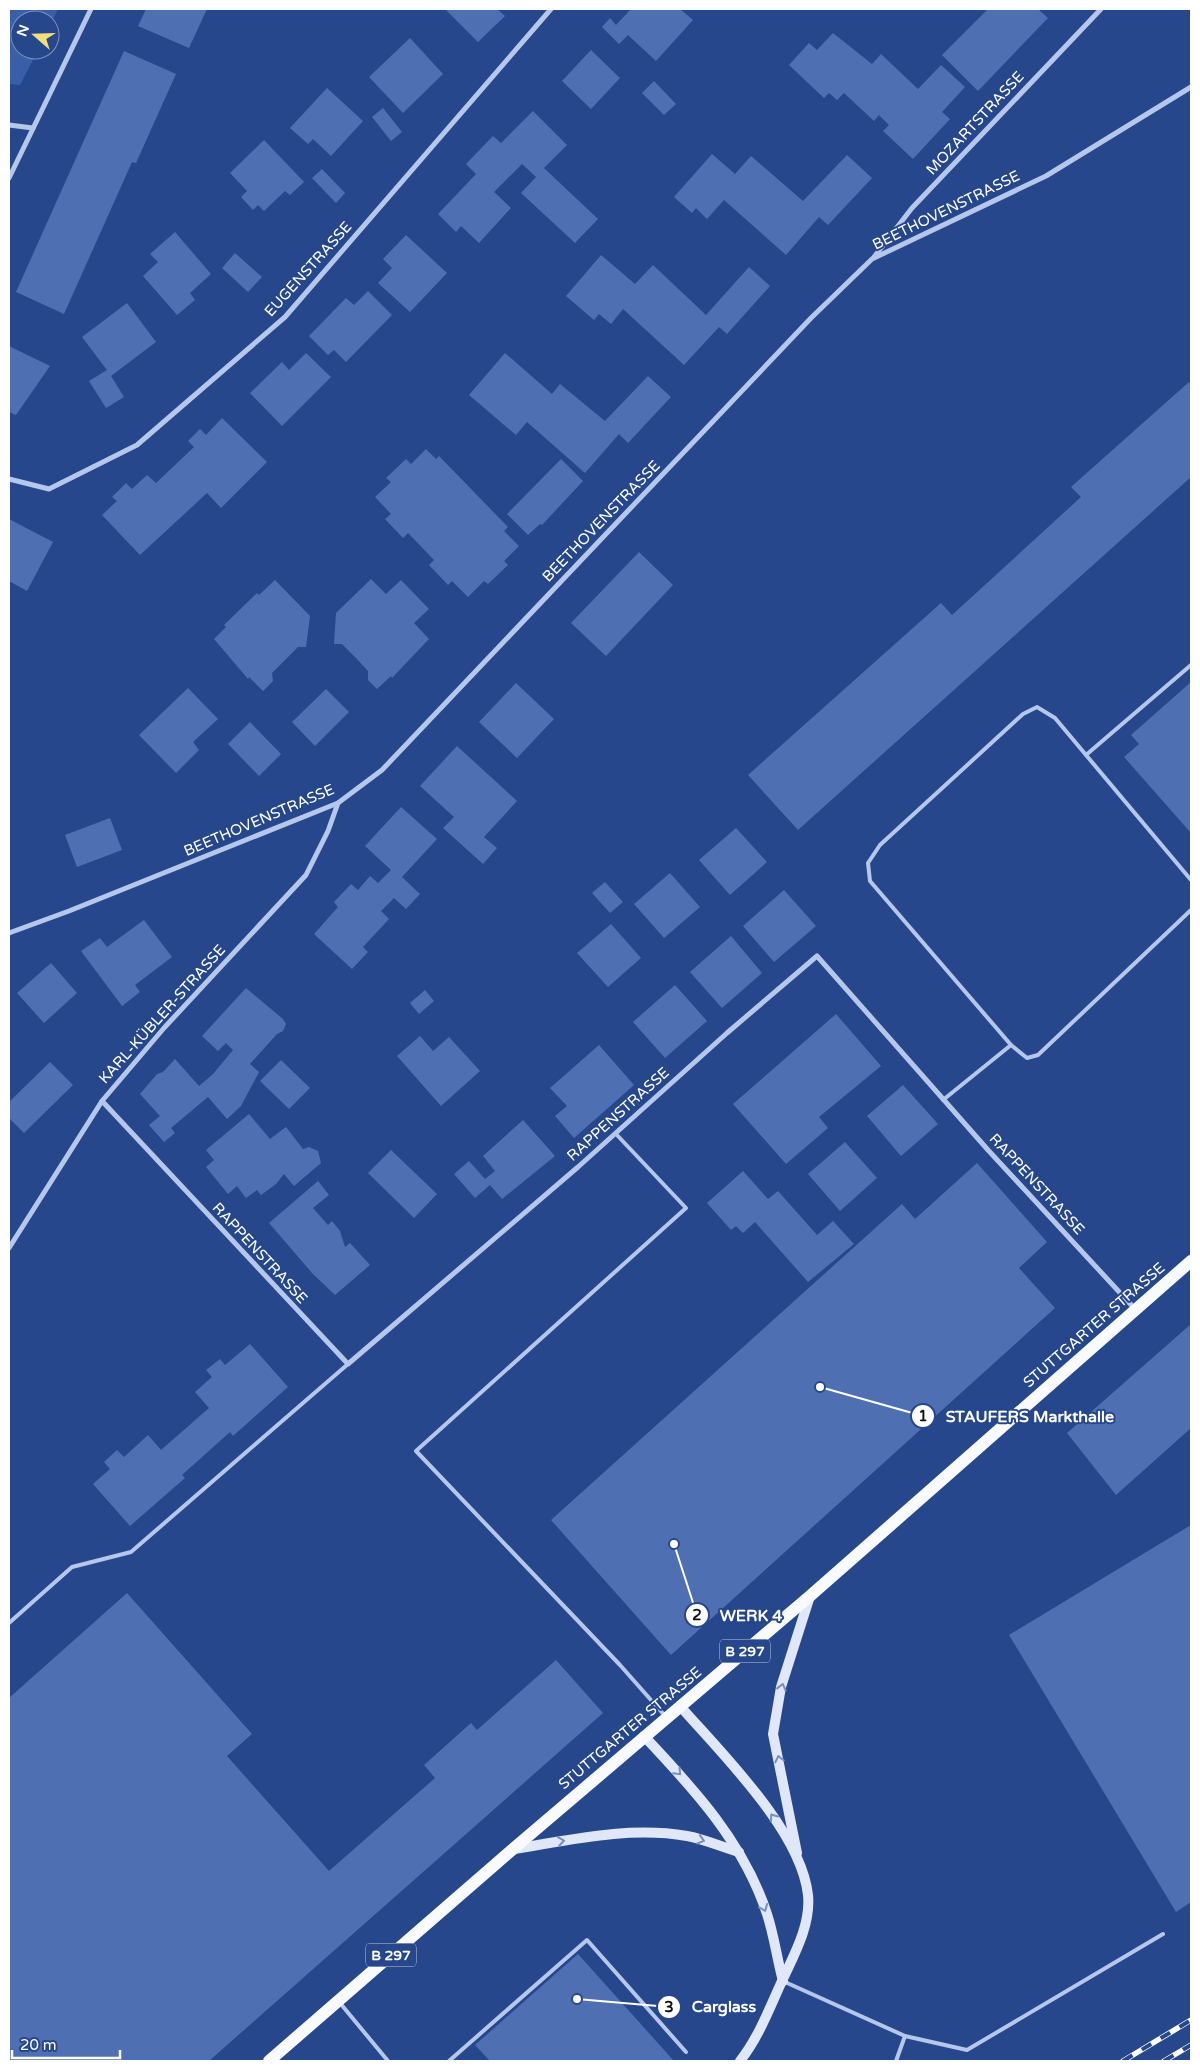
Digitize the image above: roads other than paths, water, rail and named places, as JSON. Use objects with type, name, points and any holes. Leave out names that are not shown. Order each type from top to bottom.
[{"type":"main road","name":"STUTTGARTER STRASSE","points":[[269,2061],[666,1717],[810,1596],[1191,1261]]},
{"type":"street","points":[[9,178],[91,9]]},
{"type":"street","name":"EUGENSTRASSE","points":[[9,479],[49,489],[136,445],[285,317],[551,9]]},
{"type":"street","name":"MOZARTSTRASSE","points":[[872,259],[912,208],[1101,9]]},
{"type":"street","name":"BEETHOVENSTRASSE","points":[[9,933],[69,911],[338,803],[382,770],[805,325],[872,259],[1046,176],[1191,87]]},
{"type":"street","points":[[9,124],[33,128]]},
{"type":"street","name":"KARL-KÜBLER-STRASSE","points":[[9,1248],[12,1239],[102,1101],[164,1028],[306,875],[328,831],[338,803]]},
{"type":"street","name":"RAPPENSTRASSE","points":[[102,1101],[348,1364],[616,1134],[726,1033],[816,956],[943,1100],[1136,1309]]},
{"type":"street","points":[[740,2061],[755,2042],[803,1937],[808,1896],[798,1859],[773,1734],[781,1688],[810,1596]]},
{"type":"street","points":[[680,1706],[774,1818],[798,1859]]},
{"type":"street","points":[[644,1736],[700,1796],[739,1852],[766,1913],[782,1981]]},
{"type":"street","points":[[513,1849],[600,1835],[643,1833],[687,1836],[739,1852]]},
{"type":"lane","points":[[1086,755],[1191,665]]},
{"type":"lane","points":[[1191,880],[1055,718],[1037,707],[1023,714],[880,845],[868,863],[870,882],[1011,1045],[1027,1058],[1038,1055],[1191,910]]},
{"type":"lane","points":[[943,1100],[1011,1045]]},
{"type":"lane","points":[[616,1134],[686,1208],[416,1451],[620,1664],[666,1717]]},
{"type":"lane","points":[[9,1623],[72,1567],[131,1552],[348,1364]]},
{"type":"lane","points":[[782,1981],[904,2036],[967,2050],[1163,1934]]},
{"type":"lane","points":[[449,2061],[587,1940],[686,2052]]},
{"type":"lane","points":[[338,2001],[388,2061]]},
{"type":"lane","points":[[896,2061],[904,2036]]},
{"type":"railway","points":[[1123,2061],[1191,2020]]},
{"type":"railway","points":[[1164,2061],[1191,2045]]},
{"type":"place","name":"STAUFERS Markthalle","points":[[820,1387]]},
{"type":"place","name":"WERK 4","points":[[674,1544]]},
{"type":"place","name":"Carglass","points":[[577,1999]]}]
